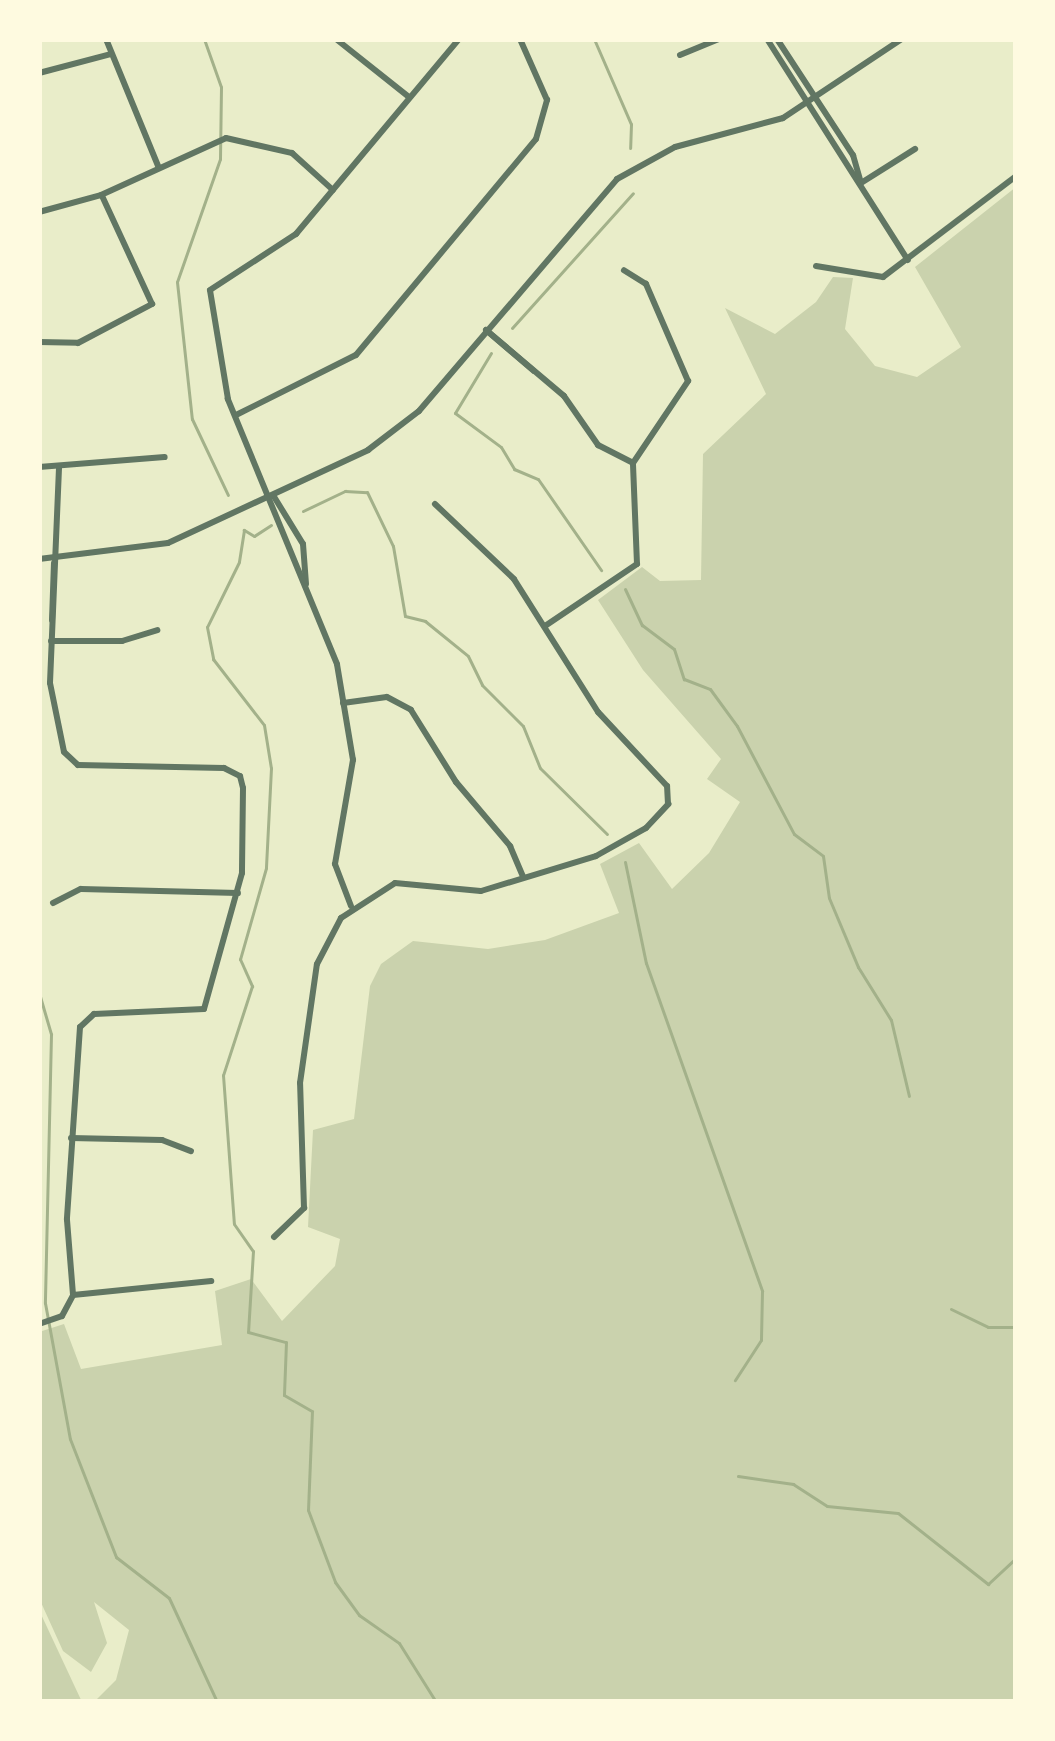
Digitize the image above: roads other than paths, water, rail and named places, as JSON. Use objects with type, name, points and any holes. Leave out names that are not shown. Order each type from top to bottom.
[{"type":"street","points":[[106,39],[158,166]]},
{"type":"street","points":[[336,39],[409,97]]},
{"type":"street","points":[[306,588],[299,535],[273,495],[218,364],[212,283],[269,258],[333,190],[459,39]]},
{"type":"street","points":[[236,415],[356,355],[546,122],[547,100],[520,39]]},
{"type":"street","points":[[680,55],[719,39]]},
{"type":"street","points":[[767,39],[829,146],[861,183]]},
{"type":"street","points":[[777,39],[842,138],[861,183],[908,260]]},
{"type":"street","points":[[39,559],[168,543],[273,495],[400,428],[587,207],[626,172],[675,148],[761,127],[805,106],[902,39]]},
{"type":"street","points":[[39,73],[111,54]]},
{"type":"street","points":[[783,71],[795,64]]},
{"type":"street","points":[[39,212],[101,195],[226,138],[292,153],[333,190]]},
{"type":"street","points":[[829,146],[842,138]]},
{"type":"street","points":[[861,183],[914,149]]},
{"type":"street","points":[[816,266],[883,277],[1016,176]]},
{"type":"street","points":[[39,342],[79,343],[152,304],[101,195]]},
{"type":"street","points":[[544,626],[637,564],[633,463],[688,380],[646,284],[624,270]]},
{"type":"street","points":[[486,330],[537,372],[598,445],[633,463]]},
{"type":"street","points":[[39,467],[165,457]]},
{"type":"street","points":[[39,1324],[68,1311],[73,1295],[70,1138],[85,1020],[204,1009],[238,893],[240,776],[224,768],[70,762],[50,694],[59,468]]},
{"type":"street","points":[[273,495],[344,704],[353,760],[335,864],[351,907]]},
{"type":"street","points":[[274,1237],[304,1208],[300,1083],[317,964],[351,907],[395,883],[481,890],[524,878],[609,850],[646,829],[668,804],[668,786],[598,712],[505,568],[435,504]]},
{"type":"street","points":[[286,539],[299,535]]},
{"type":"street","points":[[51,640],[122,641],[157,630]]},
{"type":"street","points":[[344,704],[387,698],[411,710],[456,782],[510,846],[524,878]]},
{"type":"street","points":[[53,903],[81,890],[238,893]]},
{"type":"street","points":[[70,1138],[162,1140],[190,1151]]},
{"type":"street","points":[[73,1295],[211,1281]]},
{"type":"waterway","points":[[204,39],[221,87],[220,159],[177,282],[192,419],[228,495]]},
{"type":"waterway","points":[[594,39],[631,124],[630,148]]},
{"type":"waterway","points":[[512,328],[633,193]]},
{"type":"waterway","points":[[491,353],[455,413],[501,447],[514,469],[538,479],[601,570]]},
{"type":"waterway","points":[[303,511],[345,491],[367,492],[393,546],[405,616],[425,621],[468,656],[482,685],[523,726],[540,768],[607,834]]},
{"type":"waterway","points":[[271,525],[254,536],[244,530],[239,562],[207,627],[213,659],[264,725],[271,768],[266,868],[240,959],[252,986],[223,1075],[234,1224],[253,1251],[248,1332],[286,1342],[284,1395],[312,1411],[308,1510],[335,1582],[359,1615],[399,1643],[436,1702]]},
{"type":"waterway","points":[[625,589],[642,625],[674,649],[684,679],[710,689],[737,726],[794,834],[823,856],[829,898],[858,967],[891,1020],[909,1096]]},
{"type":"waterway","points":[[625,862],[646,963],[762,1291],[761,1340],[735,1380]]},
{"type":"waterway","points":[[39,993],[51,1034],[45,1303],[70,1439],[116,1557],[169,1598],[217,1702]]},
{"type":"waterway","points":[[951,1309],[988,1327],[1016,1327]]},
{"type":"waterway","points":[[738,1476],[793,1484],[827,1506],[898,1513],[988,1584],[1016,1558]]}]
